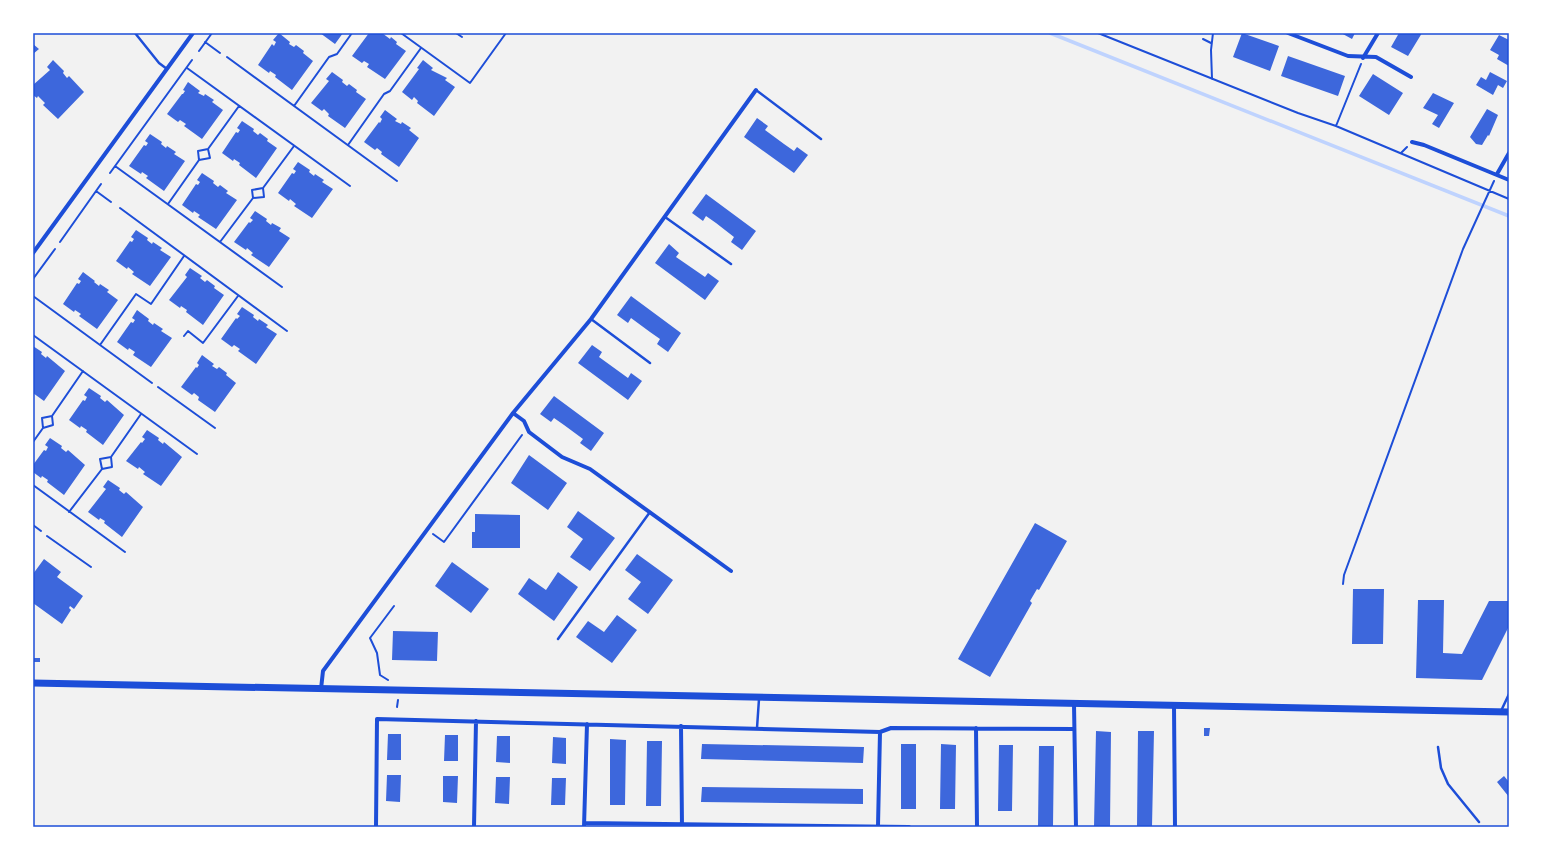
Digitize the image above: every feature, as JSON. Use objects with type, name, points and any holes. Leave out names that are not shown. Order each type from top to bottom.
[{"type":"street","points":[[33,253],[193,33]]},
{"type":"street","points":[[1288,33],[1348,56],[1376,58],[1411,77]]},
{"type":"street","points":[[1363,58],[1378,33]]},
{"type":"street","points":[[321,689],[323,671],[513,413],[591,319],[756,90]]},
{"type":"street","points":[[1412,142],[1424,145],[1509,180]]},
{"type":"street","points":[[1497,174],[1509,153]]},
{"type":"street","points":[[513,413],[524,420],[529,432],[562,457],[590,469],[731,571]]},
{"type":"street","points":[[33,683],[1509,712]]},
{"type":"street","points":[[1074,704],[1076,827]]},
{"type":"street","points":[[1174,706],[1175,827]]},
{"type":"street","points":[[376,827],[377,719],[880,732],[891,728],[1074,729]]},
{"type":"street","points":[[474,827],[476,721]]},
{"type":"street","points":[[586,724],[584,825],[909,827]]},
{"type":"street","points":[[681,726],[682,826]]},
{"type":"street","points":[[976,728],[976,827]]},
{"type":"street","points":[[878,826],[880,732]]},
{"type":"lane","points":[[136,33],[159,63],[167,69]]},
{"type":"lane","points":[[756,90],[821,139]]},
{"type":"lane","points":[[665,217],[731,264]]},
{"type":"lane","points":[[591,319],[650,363]]},
{"type":"lane","points":[[558,639],[650,512]]},
{"type":"lane","points":[[1501,712],[1509,694]]},
{"type":"lane","points":[[757,728],[759,698]]},
{"type":"lane","points":[[1438,747],[1441,768],[1448,784],[1479,822]]},
{"type":"path","points":[[199,51],[212,33]]},
{"type":"path","points":[[294,106],[329,57],[337,54],[352,33]]},
{"type":"path","points":[[401,33],[470,83],[506,33]]},
{"type":"path","points":[[456,33],[462,37]]},
{"type":"path","points":[[1098,33],[1298,113],[1336,126],[1509,199]]},
{"type":"path","points":[[1212,79],[1213,33]]},
{"type":"path","points":[[1203,39],[1212,43]]},
{"type":"path","points":[[1205,45],[1207,41]]},
{"type":"path","points":[[205,42],[220,53]]},
{"type":"path","points":[[348,145],[384,94],[390,91],[422,48]]},
{"type":"path","points":[[227,58],[397,180]]},
{"type":"path","points":[[1336,126],[1363,58]]},
{"type":"path","points":[[110,173],[192,60]]},
{"type":"path","points":[[186,68],[350,186]]},
{"type":"path","points":[[168,204],[199,160],[198,151],[208,149],[239,106]]},
{"type":"path","points":[[253,198],[252,190],[263,188],[294,146]]},
{"type":"path","points":[[199,160],[210,158],[208,149]]},
{"type":"path","points":[[115,166],[282,287]]},
{"type":"path","points":[[1343,584],[1344,575],[1463,249],[1497,174]]},
{"type":"path","points":[[60,242],[101,184]]},
{"type":"path","points":[[220,242],[253,198],[264,196],[263,188]]},
{"type":"path","points":[[96,191],[111,202]]},
{"type":"path","points":[[120,208],[288,331]]},
{"type":"path","points":[[33,279],[55,249]]},
{"type":"path","points":[[100,345],[136,294],[151,304],[184,256]]},
{"type":"path","points":[[184,336],[188,331],[203,343],[239,295]]},
{"type":"path","points":[[33,296],[152,382]]},
{"type":"path","points":[[33,335],[196,454]]},
{"type":"path","points":[[43,428],[53,426],[52,416],[82,371]]},
{"type":"path","points":[[158,387],[215,428]]},
{"type":"path","points":[[69,512],[102,469],[112,467],[111,457],[141,414]]},
{"type":"path","points":[[33,442],[43,428],[42,418],[52,416]]},
{"type":"path","points":[[428,529],[444,542],[527,428]]},
{"type":"path","points":[[102,469],[100,459],[111,457]]},
{"type":"path","points":[[33,485],[125,552]]},
{"type":"path","points":[[33,525],[41,531]]},
{"type":"path","points":[[48,536],[91,567]]},
{"type":"path","points":[[392,682],[380,675],[377,653],[370,638],[394,606]]},
{"type":"path","points":[[392,698],[398,698],[397,707]]},
{"type":"building","points":[[279,33],[290,42],[289,44],[294,47],[296,45],[313,61],[292,90],[275,77],[276,75],[270,71],[269,73],[258,65],[272,44],[274,46],[276,42],[273,40]]},
{"type":"building","points":[[320,33],[343,33],[335,44]]},
{"type":"building","points":[[369,33],[382,33],[390,39],[391,37],[397,42],[396,44],[406,51],[385,79],[367,67],[369,64],[364,61],[362,63],[352,56]]},
{"type":"building","points":[[1242,33],[1279,46],[1270,71],[1233,57]]},
{"type":"building","points":[[1341,33],[1355,33],[1352,39]]},
{"type":"building","points":[[1399,33],[1422,33],[1408,56],[1391,47]]},
{"type":"building","points":[[1499,35],[1509,40],[1509,66],[1497,59],[1499,55],[1490,50]]},
{"type":"building","points":[[33,44],[39,49],[33,54]]},
{"type":"building","points":[[1288,56],[1345,76],[1338,96],[1281,76]]},
{"type":"building","points":[[53,60],[64,71],[63,73],[67,78],[69,76],[84,92],[58,119],[43,105],[45,103],[38,96],[37,98],[33,95],[33,85],[50,70],[47,67]]},
{"type":"building","points":[[423,60],[433,68],[431,70],[447,78],[445,80],[455,87],[434,116],[417,103],[418,101],[414,97],[412,100],[402,92],[419,69],[417,68]]},
{"type":"building","points":[[332,72],[343,80],[342,82],[347,86],[349,84],[357,90],[356,92],[366,99],[345,128],[328,116],[329,114],[324,109],[322,111],[311,103],[329,81],[326,79]]},
{"type":"building","points":[[1490,72],[1507,81],[1503,88],[1498,85],[1493,95],[1476,85],[1481,77],[1486,80]]},
{"type":"building","points":[[1373,74],[1403,93],[1389,115],[1359,96]]},
{"type":"building","points":[[188,82],[200,91],[198,93],[204,96],[205,94],[214,100],[212,102],[223,110],[202,139],[184,126],[186,124],[180,120],[178,122],[167,114],[185,91],[183,90]]},
{"type":"building","points":[[1433,93],[1454,103],[1439,128],[1432,124],[1438,115],[1423,108]]},
{"type":"building","points":[[1487,109],[1498,115],[1489,136],[1488,135],[1482,145],[1476,144],[1470,137]]},
{"type":"building","points":[[385,110],[397,119],[395,121],[401,124],[402,122],[411,128],[409,130],[419,138],[399,167],[381,154],[382,152],[377,148],[375,150],[364,142],[379,122],[380,123],[382,119],[380,117]]},
{"type":"building","points":[[757,118],[768,126],[765,130],[784,144],[794,151],[797,147],[808,155],[794,173],[744,137]]},
{"type":"building","points":[[242,121],[254,129],[253,131],[258,135],[260,133],[268,139],[267,141],[277,148],[256,178],[239,165],[240,163],[234,159],[233,161],[222,153],[236,132],[238,133],[240,130],[237,128]]},
{"type":"building","points":[[150,134],[162,142],[161,144],[166,148],[167,146],[176,152],[174,154],[185,161],[164,191],[146,178],[148,176],[142,172],[141,174],[129,166],[144,145],[146,146],[148,143],[145,141]]},
{"type":"building","points":[[298,162],[310,170],[309,172],[314,176],[315,174],[324,180],[322,182],[333,189],[312,218],[294,206],[296,204],[290,199],[289,201],[278,193],[292,173],[294,174],[296,171],[293,169]]},
{"type":"building","points":[[202,173],[214,181],[213,183],[218,187],[220,185],[228,191],[226,193],[237,200],[216,229],[198,217],[200,215],[194,211],[193,213],[182,205],[196,184],[198,185],[200,182],[197,180]]},
{"type":"building","points":[[706,194],[756,231],[742,250],[731,242],[734,237],[716,223],[706,216],[703,221],[692,213]]},
{"type":"building","points":[[255,211],[267,219],[266,221],[271,225],[272,223],[281,228],[279,231],[290,238],[269,267],[251,255],[253,253],[247,248],[246,250],[234,242],[249,222],[250,223],[253,220],[250,218]]},
{"type":"building","points":[[136,230],[148,238],[147,240],[152,244],[153,242],[162,248],[160,250],[171,257],[150,286],[132,274],[134,272],[128,267],[127,269],[116,261],[130,241],[132,242],[134,239],[131,237]]},
{"type":"building","points":[[669,244],[679,253],[676,257],[705,277],[708,273],[719,281],[705,300],[655,263]]},
{"type":"building","points":[[190,268],[202,276],[200,278],[205,282],[207,280],[215,286],[214,288],[224,295],[203,325],[186,312],[187,310],[181,306],[180,308],[169,300],[187,277],[185,275]]},
{"type":"building","points":[[83,272],[99,286],[100,284],[109,290],[107,292],[118,300],[97,329],[79,316],[81,314],[75,310],[74,312],[63,304],[77,283],[79,284],[81,281],[78,279]]},
{"type":"building","points":[[631,296],[681,333],[668,352],[657,344],[660,339],[631,318],[628,323],[617,315]]},
{"type":"building","points":[[242,307],[254,315],[253,317],[258,321],[259,319],[268,325],[266,327],[277,334],[256,364],[238,351],[240,349],[234,345],[232,347],[221,339],[236,318],[237,319],[240,316],[237,314]]},
{"type":"building","points":[[137,310],[149,319],[148,321],[153,325],[154,323],[163,329],[161,331],[172,338],[151,367],[133,355],[135,352],[129,348],[128,350],[117,342],[131,322],[133,323],[135,320],[132,318]]},
{"type":"building","points":[[592,345],[602,352],[599,357],[628,378],[631,373],[642,381],[628,400],[578,363]]},
{"type":"building","points":[[33,346],[42,352],[41,354],[46,358],[47,356],[65,371],[44,401],[33,393]]},
{"type":"building","points":[[202,355],[214,364],[212,366],[217,369],[219,367],[236,383],[215,412],[198,400],[199,397],[194,393],[192,395],[181,387],[199,365],[197,363]]},
{"type":"building","points":[[89,388],[101,396],[100,398],[105,402],[107,400],[124,415],[103,445],[86,432],[87,430],[81,426],[80,428],[69,420],[83,400],[85,401],[87,397],[84,395]]},
{"type":"building","points":[[554,396],[604,433],[591,451],[580,443],[583,439],[564,425],[554,418],[551,422],[540,414]]},
{"type":"building","points":[[147,430],[159,438],[158,440],[163,444],[164,442],[182,457],[161,486],[143,474],[145,472],[139,467],[138,469],[126,461],[145,439],[142,437]]},
{"type":"building","points":[[50,438],[62,446],[61,448],[66,452],[68,450],[85,465],[64,495],[47,482],[48,480],[42,476],[41,478],[33,472],[33,465],[44,450],[46,451],[48,447],[45,445]]},
{"type":"building","points":[[529,455],[567,483],[548,510],[511,483]]},
{"type":"building","points":[[108,480],[120,488],[119,490],[124,494],[126,492],[143,507],[122,537],[104,523],[105,521],[100,518],[99,520],[88,512],[106,489],[103,487]]},
{"type":"building","points":[[578,511],[615,538],[590,571],[570,557],[583,539],[567,527]]},
{"type":"building","points":[[475,514],[520,515],[520,548],[472,548],[472,532],[475,532]]},
{"type":"building","points":[[1035,523],[1067,541],[1039,590],[1037,589],[1030,601],[1032,603],[990,677],[958,659]]},
{"type":"building","points":[[637,554],[673,580],[648,614],[628,599],[641,582],[625,570]]},
{"type":"building","points":[[44,559],[61,572],[57,577],[83,596],[74,609],[70,606],[69,608],[71,610],[62,624],[33,603],[33,574]]},
{"type":"building","points":[[452,562],[489,589],[471,613],[435,586]]},
{"type":"building","points":[[558,572],[578,587],[554,621],[518,594],[529,578],[546,590]]},
{"type":"building","points":[[1353,589],[1384,589],[1383,644],[1352,644]]},
{"type":"building","points":[[1418,600],[1444,600],[1443,653],[1462,654],[1489,601],[1509,601],[1509,626],[1482,680],[1416,678]]},
{"type":"building","points":[[617,615],[637,630],[612,663],[576,637],[588,621],[604,632]]},
{"type":"building","points":[[393,631],[438,632],[437,661],[392,660]]},
{"type":"building","points":[[33,658],[40,658],[40,662],[33,662]]},
{"type":"building","points":[[1204,728],[1210,728],[1209,736],[1204,736]]},
{"type":"building","points":[[1096,731],[1111,732],[1110,827],[1094,827]]},
{"type":"building","points":[[1138,731],[1154,731],[1152,827],[1137,827]]},
{"type":"building","points":[[388,734],[401,734],[401,760],[387,760]]},
{"type":"building","points":[[445,735],[458,735],[458,761],[444,761]]},
{"type":"building","points":[[497,736],[510,736],[510,763],[496,762]]},
{"type":"building","points":[[553,737],[566,738],[566,764],[552,763]]},
{"type":"building","points":[[610,739],[626,740],[625,805],[610,805]]},
{"type":"building","points":[[647,741],[662,741],[661,806],[646,806]]},
{"type":"building","points":[[702,744],[864,747],[863,763],[701,759]]},
{"type":"building","points":[[901,744],[916,744],[916,809],[901,809]]},
{"type":"building","points":[[941,744],[956,745],[955,809],[940,809]]},
{"type":"building","points":[[999,745],[1013,745],[1012,811],[998,811]]},
{"type":"building","points":[[1039,746],[1054,746],[1053,827],[1038,827]]},
{"type":"building","points":[[387,775],[401,775],[400,802],[386,801]]},
{"type":"building","points":[[443,776],[458,776],[457,803],[443,802]]},
{"type":"building","points":[[1504,776],[1509,782],[1509,797],[1497,782]]},
{"type":"building","points":[[496,777],[510,777],[509,804],[495,803]]},
{"type":"building","points":[[552,778],[566,778],[565,805],[551,805]]},
{"type":"building","points":[[702,787],[863,789],[863,804],[701,802]]},
{"type":"waterway","points":[[1050,33],[1509,216]]}]
